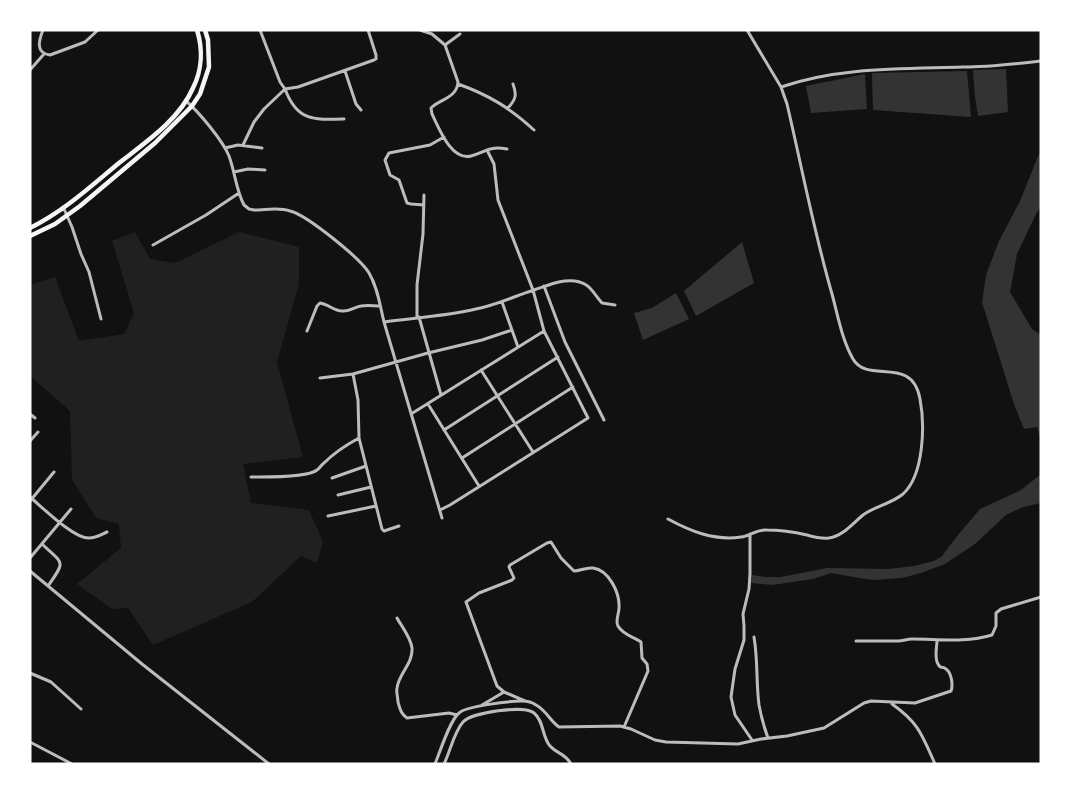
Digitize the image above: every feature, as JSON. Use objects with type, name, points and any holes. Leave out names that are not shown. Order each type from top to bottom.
[{"type":"highway","points":[[30,228],[64,209],[171,119],[186,101],[197,80],[201,43],[197,30]]},
{"type":"highway","points":[[30,236],[68,216],[155,143],[192,106],[200,94],[209,67],[208,40],[205,30]]},
{"type":"street","points":[[43,30],[39,43],[40,50],[50,55],[85,42],[98,30]]},
{"type":"street","points":[[260,30],[279,82],[294,107],[303,115],[315,119],[344,119]]},
{"type":"street","points":[[243,145],[254,122],[285,89],[298,87],[376,59],[368,30]]},
{"type":"street","points":[[420,30],[432,34],[445,45],[458,84],[457,90],[452,95],[431,108],[444,137],[454,151],[462,156],[470,156],[498,147],[507,149]]},
{"type":"street","points":[[668,519],[706,536],[732,538],[764,530],[832,538],[863,515],[903,493],[914,479],[918,466],[922,411],[915,384],[902,373],[866,369],[853,359],[827,280],[788,104],[782,87],[747,30]]},
{"type":"street","points":[[445,45],[460,34]]},
{"type":"street","points":[[30,70],[44,54]]},
{"type":"street","points":[[782,87],[830,75],[878,69],[967,67],[1041,61]]},
{"type":"street","points":[[345,70],[356,104],[361,110]]},
{"type":"street","points":[[458,84],[508,108],[534,130]]},
{"type":"street","points":[[508,108],[516,96],[513,84]]},
{"type":"street","points":[[186,101],[225,148],[244,205],[249,209],[291,211],[300,215],[320,228],[364,266],[370,274],[442,518]]},
{"type":"street","points":[[424,205],[407,203],[399,180],[390,175],[385,160],[390,153],[430,145],[444,137]]},
{"type":"street","points":[[225,148],[236,145],[262,148]]},
{"type":"street","points":[[440,510],[588,418],[544,331],[533,290],[498,200],[495,168],[487,150]]},
{"type":"street","points":[[234,172],[248,169],[266,170]]},
{"type":"street","points":[[153,245],[239,193]]},
{"type":"street","points":[[424,195],[423,234],[417,285],[418,317],[441,395]]},
{"type":"street","points":[[64,209],[89,272],[101,319]]},
{"type":"street","points":[[384,322],[469,311],[562,281],[576,281],[589,286],[602,303],[615,305]]},
{"type":"street","points":[[544,286],[565,342],[604,420]]},
{"type":"street","points":[[502,302],[518,347]]},
{"type":"street","points":[[307,331],[320,303],[341,311],[363,306],[380,306]]},
{"type":"street","points":[[320,378],[353,374],[428,353],[467,345],[512,330]]},
{"type":"street","points":[[411,414],[544,331]]},
{"type":"street","points":[[444,430],[558,357]]},
{"type":"street","points":[[481,370],[533,452]]},
{"type":"street","points":[[353,374],[358,400],[359,438],[383,531],[399,526]]},
{"type":"street","points":[[462,458],[573,387]]},
{"type":"street","points":[[428,404],[479,486]]},
{"type":"street","points":[[30,414],[35,418]]},
{"type":"street","points":[[30,441],[38,432]]},
{"type":"street","points":[[251,477],[277,478],[311,473],[359,438]]},
{"type":"street","points":[[332,478],[366,466]]},
{"type":"street","points":[[54,472],[31,499],[85,538],[94,538],[107,532]]},
{"type":"street","points":[[339,495],[371,487]]},
{"type":"street","points":[[328,516],[376,506]]},
{"type":"street","points":[[30,558],[71,508]]},
{"type":"street","points":[[750,534],[749,589],[743,614],[744,640],[735,669],[731,697],[735,716],[752,741]]},
{"type":"street","points":[[571,764],[566,757],[549,744],[545,720],[539,707],[499,688],[492,675],[466,602],[479,593],[512,580],[510,565],[547,543],[551,542],[561,558],[574,571],[593,568],[607,576],[618,599],[617,626],[641,642],[642,658],[647,664],[648,671],[624,727]]},
{"type":"street","points":[[42,544],[61,564],[48,586]]},
{"type":"street","points":[[30,571],[269,764]]},
{"type":"street","points":[[856,641],[983,638],[992,635],[996,626],[996,613],[1001,609],[1041,597]]},
{"type":"street","points":[[397,618],[412,646],[411,659],[397,687],[401,713],[407,718],[449,713],[457,715]]},
{"type":"street","points":[[754,637],[759,705],[768,738]]},
{"type":"street","points":[[444,764],[465,720],[471,716],[523,709],[530,710],[562,728],[624,727],[655,740],[666,742],[738,744],[824,728],[864,703],[880,700],[891,703],[915,703],[951,691],[953,686],[948,671],[940,667],[937,661],[937,640]]},
{"type":"street","points":[[30,673],[51,682],[81,709]]},
{"type":"street","points":[[480,706],[504,692]]},
{"type":"street","points":[[435,764],[457,715],[464,710],[527,701]]},
{"type":"street","points":[[891,703],[920,730],[935,764]]},
{"type":"street","points":[[30,742],[72,764]]},
{"type":"shaded area","points":[[1006,69],[1008,112],[978,116],[973,70]]},
{"type":"shaded area","points":[[967,71],[971,117],[873,110],[872,73]]},
{"type":"shaded area","points":[[865,74],[867,109],[811,113],[806,86]]},
{"type":"shaded area","points":[[1041,152],[1041,207],[1017,254],[1010,292],[1032,329],[1041,335],[1041,440],[1037,427],[1024,429],[982,302],[986,275],[999,241],[1020,201]]},
{"type":"shaded area","points":[[135,232],[150,259],[175,263],[239,232],[299,247],[299,284],[277,362],[303,457],[243,464],[251,503],[309,510],[323,542],[317,563],[301,556],[252,602],[153,645],[128,608],[112,609],[77,584],[121,548],[119,524],[96,518],[72,480],[70,411],[30,376],[30,285],[55,277],[79,341],[124,334],[134,313],[112,241]]},
{"type":"shaded area","points":[[742,242],[754,283],[696,316],[684,291]]},
{"type":"shaded area","points":[[676,293],[689,319],[643,340],[634,313],[652,308]]},
{"type":"shaded area","points":[[1041,474],[1041,503],[1023,507],[1006,515],[975,544],[945,564],[902,578],[874,580],[831,573],[813,579],[772,585],[751,583],[752,575],[781,577],[827,568],[888,569],[934,561],[942,556],[980,509],[1021,490]]}]
